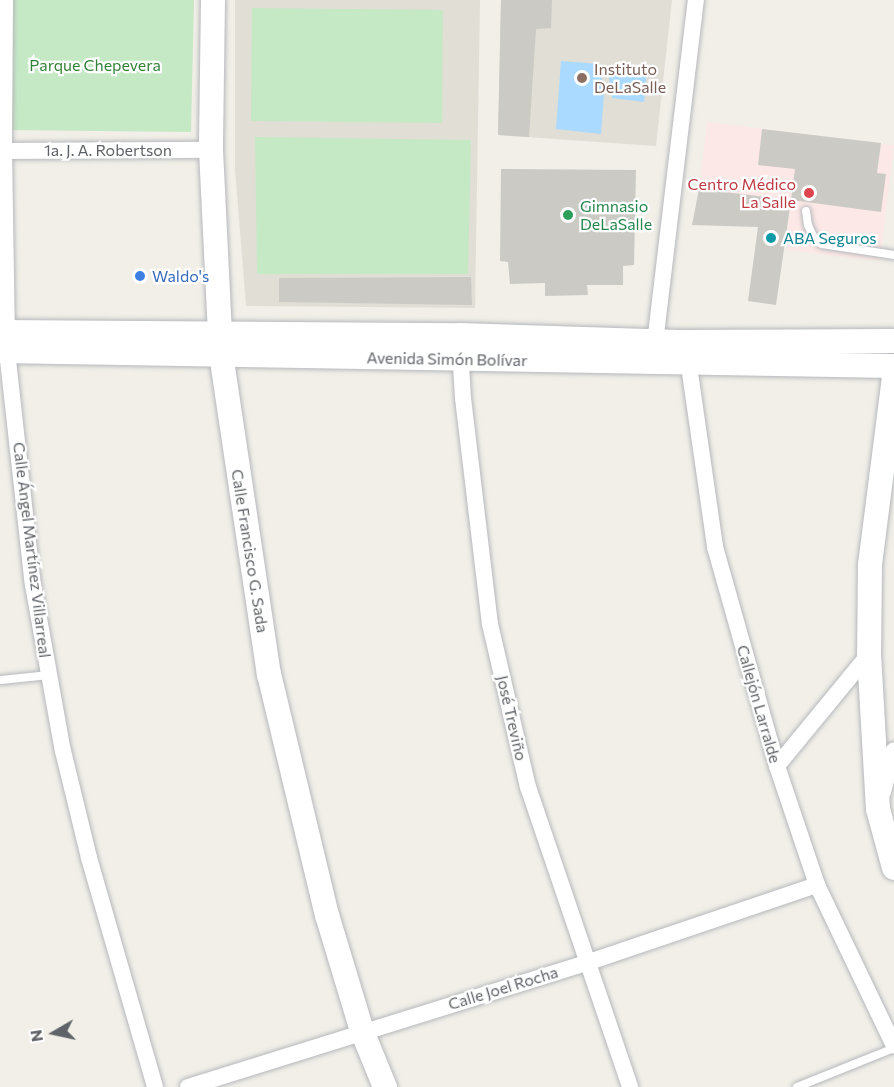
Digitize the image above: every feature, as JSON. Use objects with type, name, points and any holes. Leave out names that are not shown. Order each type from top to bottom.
[{"type":"street","name":"Calle Ángel Martínez Villarreal","points":[[5,0],[4,341],[33,585],[48,675],[88,858],[155,1087]]},
{"type":"street","name":"Calle Francisco G. Sada","points":[[213,0],[211,150],[220,344],[269,674],[327,915],[362,1031],[385,1087]]},
{"type":"street","points":[[654,353],[696,0]]},
{"type":"street","name":"1a. J. A. Robertson","points":[[4,151],[211,150]]},
{"type":"street","name":"Avenida Simón Bolívar","points":[[220,344],[460,335],[654,353]]},
{"type":"street","name":"José Treviño","points":[[460,335],[460,359],[490,624],[528,787],[630,1087]]},
{"type":"street","name":"Avenida Simón Bolívar","points":[[4,341],[220,344],[460,359],[687,353],[894,341]]},
{"type":"street","name":"Avenida Simón Bolívar","points":[[687,353],[894,366]]},
{"type":"street","name":"Callejón Larralde","points":[[687,353],[715,547],[777,766],[817,885],[887,1014],[894,1047]]},
{"type":"street","points":[[894,377],[870,565],[869,654],[878,809],[894,868]]},
{"type":"street","points":[[777,766],[869,654]]},
{"type":"street","points":[[878,809],[894,750]]},
{"type":"street","name":"Calle Joel Rocha","points":[[189,1087],[362,1031],[586,963],[817,885]]},
{"type":"lane","points":[[806,211],[813,236],[822,244],[894,255]]},
{"type":"lane","points":[[0,680],[48,675]]},
{"type":"lane","points":[[797,1087],[894,1047]]},
{"type":"shaded area","points":[[235,0],[480,0],[475,308],[246,306],[235,169]]},
{"type":"shaded area","name":"Instituto DeLaSalle","points":[[501,0],[672,0],[656,146],[498,135]]},
{"type":"shaded area","name":"Centro Médico La Salle","points":[[707,122],[894,145],[880,261],[785,250],[791,200],[699,189]]},
{"type":"green space","name":"Parque Chepevera","points":[[10,0],[194,0],[191,132],[7,130]]},
{"type":"green space","points":[[252,8],[443,10],[442,123],[251,121]]},
{"type":"green space","points":[[255,137],[471,140],[468,274],[257,274]]},
{"type":"water","points":[[561,61],[600,64],[604,94],[601,134],[556,129]]},
{"type":"water","points":[[607,66],[647,70],[644,102],[612,98]]},
{"type":"building","points":[[501,0],[552,0],[551,28],[536,29],[529,137],[498,135]]},
{"type":"building","points":[[762,129],[881,143],[877,173],[886,174],[881,212],[791,200],[795,169],[758,165]]},
{"type":"building","name":"Gimnasio DeLaSalle","points":[[501,169],[636,170],[634,265],[623,266],[623,285],[587,285],[588,295],[545,296],[545,283],[510,284],[508,262],[500,261]]},
{"type":"building","name":"ABA Seguros","points":[[699,189],[791,200],[776,305],[748,301],[758,227],[692,225]]},
{"type":"building","points":[[471,277],[472,305],[279,302],[279,278]]},
{"type":"place","name":"Instituto DeLaSalle","points":[[582,78]]},
{"type":"place","name":"Centro Médico La Salle","points":[[809,193]]},
{"type":"place","name":"Gimnasio DeLaSalle","points":[[568,215]]},
{"type":"place","name":"ABA Seguros","points":[[771,238]]},
{"type":"place","name":"Waldo's","points":[[140,276]]}]
